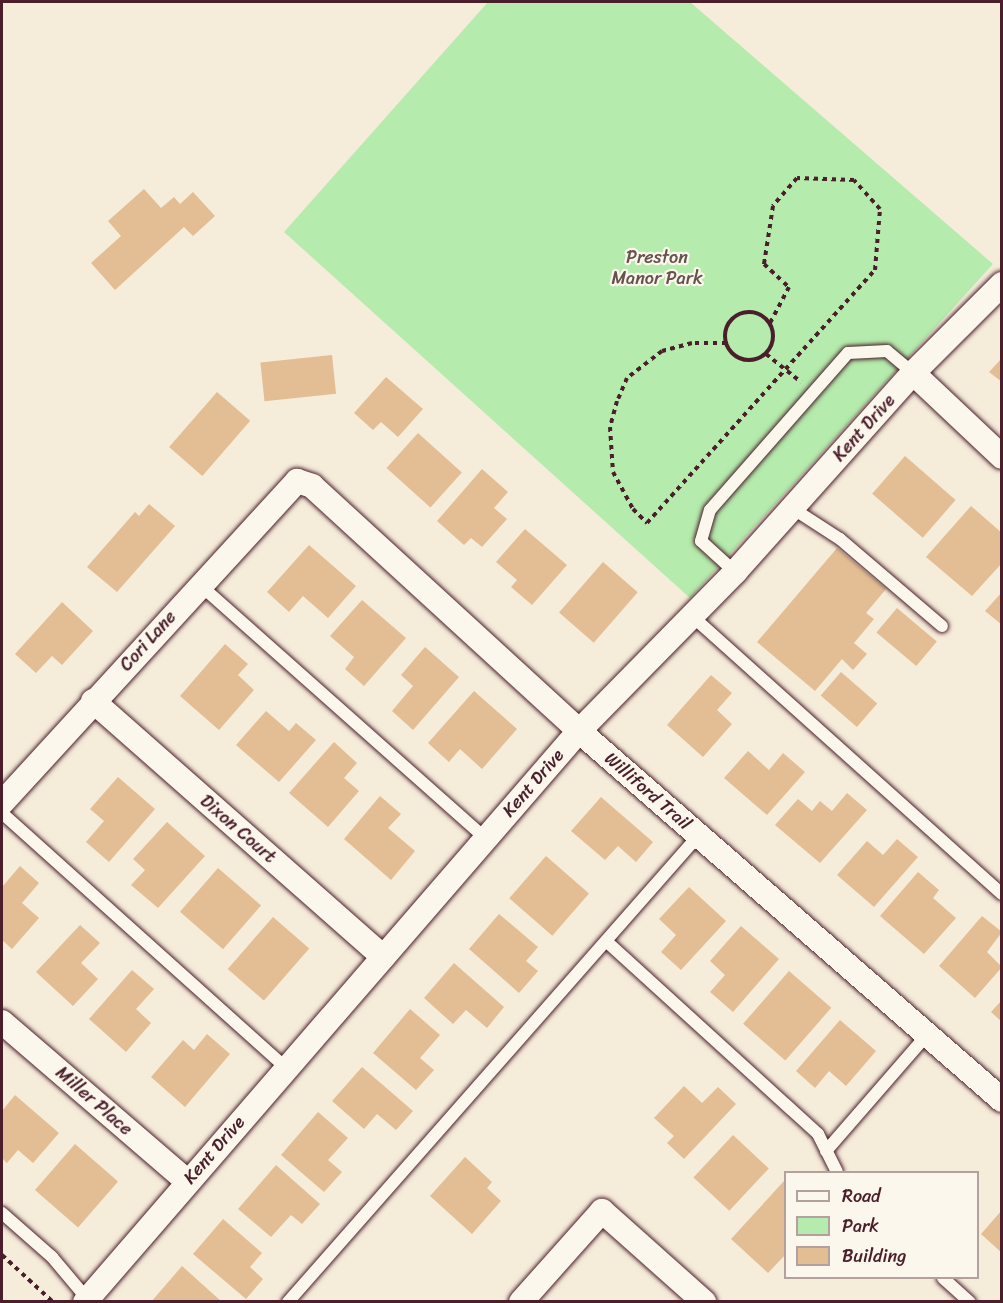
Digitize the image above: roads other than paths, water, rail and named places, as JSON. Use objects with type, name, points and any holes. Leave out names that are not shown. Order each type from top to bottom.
[{"type":"street","name":"Kent Drive","points":[[87,1301],[187,1181],[579,731],[735,572],[913,374],[1002,284]]},
{"type":"street","points":[[913,374],[1002,457]]},
{"type":"street","name":"Cori Lane","points":[[2,804],[199,584],[297,481]]},
{"type":"street","name":"Williford Trail","points":[[297,481],[312,486],[579,731],[1002,1100]]},
{"type":"street","name":"Dixon Court","points":[[93,701],[383,957]]},
{"type":"street","name":"Miller Place","points":[[2,1022],[187,1181]]},
{"type":"street","points":[[521,1302],[602,1211],[704,1302]]},
{"type":"lane","points":[[735,572],[701,541],[710,510],[848,353],[887,351],[913,374]]},
{"type":"lane","points":[[792,508],[840,539],[942,626]]},
{"type":"lane","points":[[199,584],[485,838]]},
{"type":"lane","points":[[692,616],[1002,894]]},
{"type":"lane","points":[[2,813],[286,1068]]},
{"type":"lane","points":[[288,1302],[699,835]]},
{"type":"lane","points":[[606,940],[818,1134],[836,1171]]},
{"type":"lane","points":[[826,1151],[927,1035]]},
{"type":"lane","points":[[2,1213],[52,1257],[87,1301]]},
{"type":"lane","points":[[944,1279],[970,1302]]},
{"type":"park label","name":"Preston Manor Park","points":[[657,268]]}]
